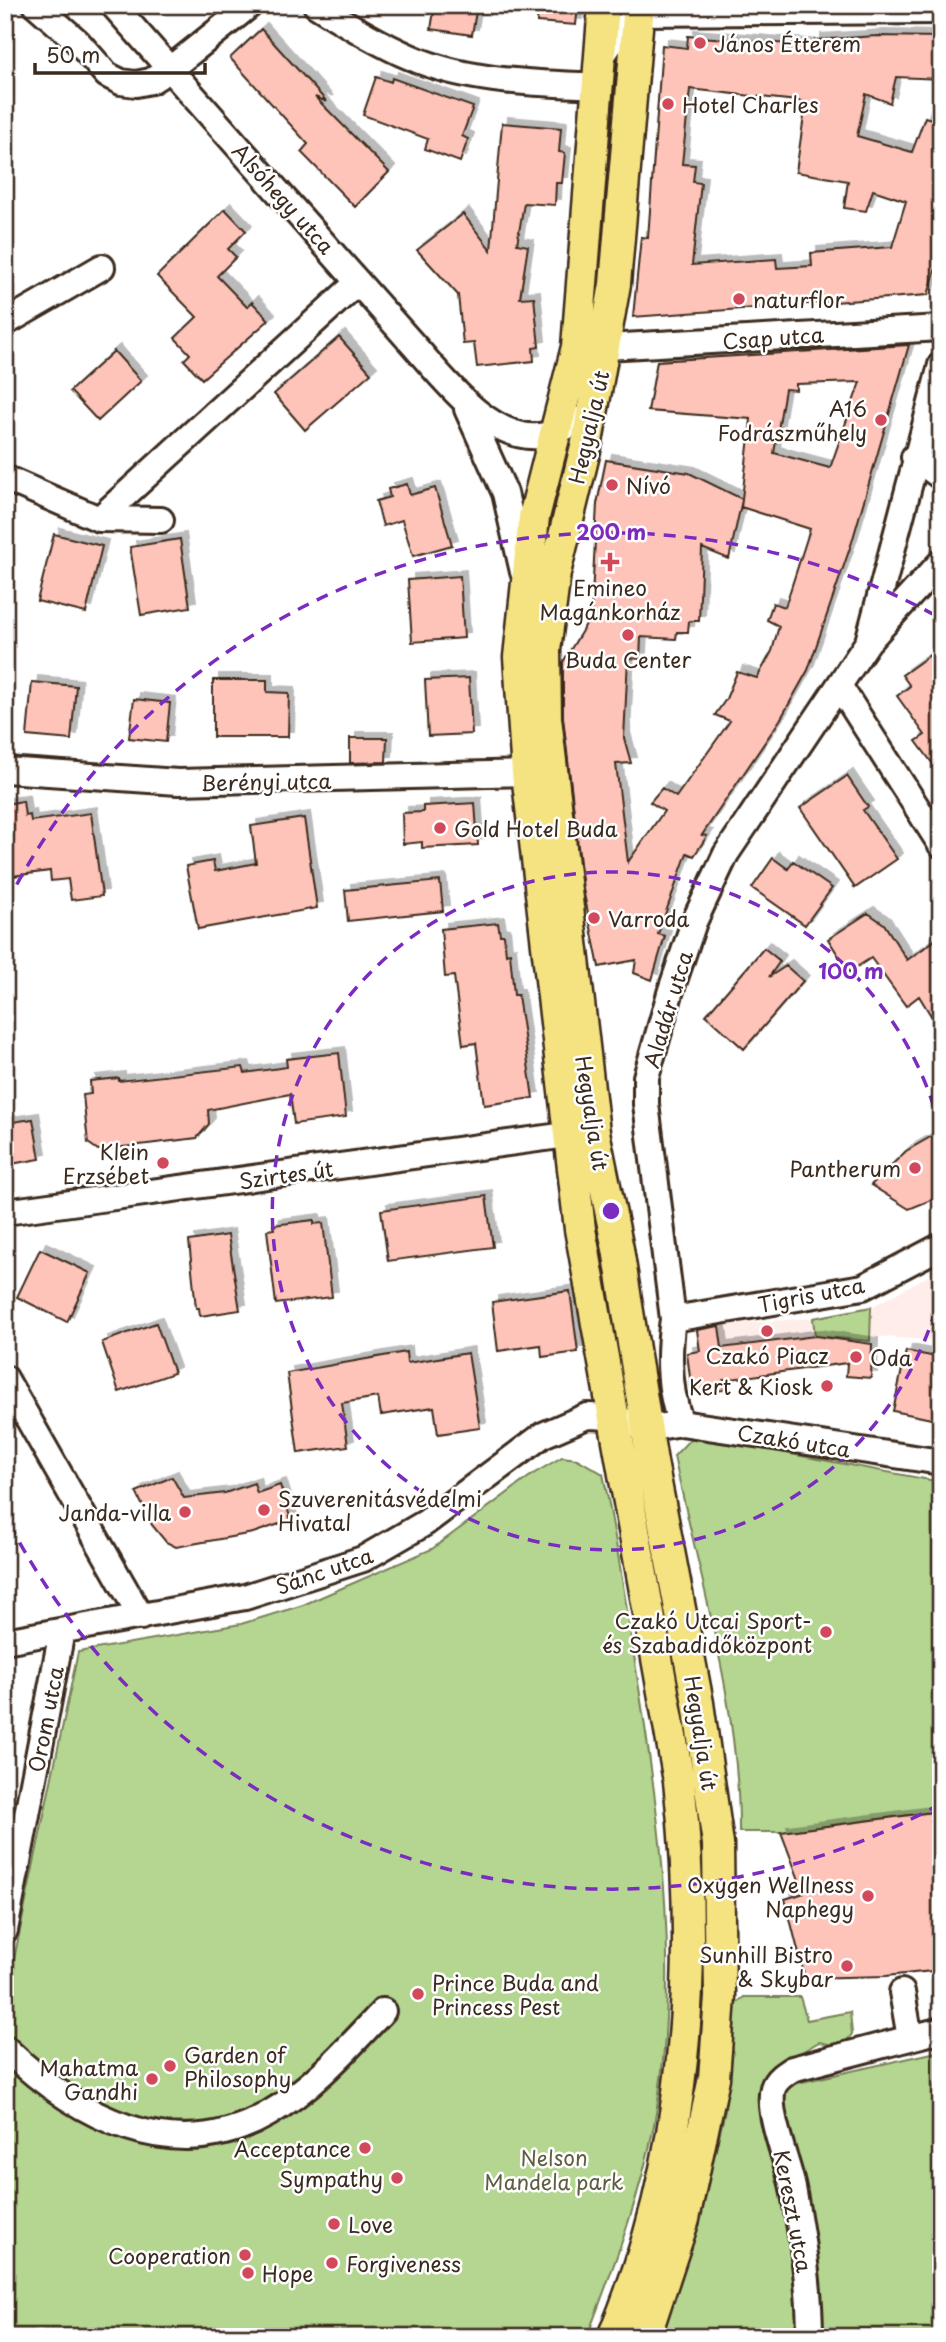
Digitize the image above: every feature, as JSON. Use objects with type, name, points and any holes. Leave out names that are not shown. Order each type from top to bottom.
[{"type":"main road","name":"Hegyalja út","points":[[604,5],[577,346],[534,517],[519,657],[527,773],[580,1229],[678,1781],[686,1848],[689,1914],[685,2033],[673,2133],[644,2252],[613,2337]]},
{"type":"main road","name":"Hegyalja út","points":[[638,9],[622,220],[606,347],[555,573],[545,650],[546,718],[594,1132],[618,1249],[647,1429],[710,1777],[718,1844],[721,1912],[720,1997],[713,2078],[684,2219],[645,2337]]},
{"type":"street","points":[[36,5],[77,41],[107,75],[121,82],[151,81],[250,5]]},
{"type":"street","name":"Alsóhegy utca","points":[[114,5],[455,391],[491,422],[507,431],[540,436],[555,432],[593,412]]},
{"type":"street","points":[[316,5],[411,58],[508,81],[600,72],[617,34],[638,9],[941,11]]},
{"type":"street","points":[[5,323],[102,267]]},
{"type":"street","points":[[99,519],[358,282]]},
{"type":"street","name":"Csap utca","points":[[606,347],[941,328]]},
{"type":"street","name":"Aladár utca","points":[[868,642],[914,457],[941,365]]},
{"type":"street","name":"Alsóhegy utca","points":[[455,391],[484,440],[502,484],[525,583]]},
{"type":"street","points":[[914,457],[941,477]]},
{"type":"street","points":[[5,478],[99,519],[161,520]]},
{"type":"street","name":"Aladár utca","points":[[681,1423],[674,1404],[668,1349],[673,1319],[646,1104],[646,1077],[671,990],[708,888],[726,854],[868,642],[941,562]]},
{"type":"street","points":[[840,687],[941,845]]},
{"type":"street","name":"Berényi utca","points":[[5,771],[178,782],[527,773]]},
{"type":"street","name":"Szirtes út","points":[[5,1212],[567,1135]]},
{"type":"street","name":"Tigris utca","points":[[673,1319],[863,1287],[881,1280],[941,1246]]},
{"type":"street","points":[[5,1378],[141,1617]]},
{"type":"street","name":"Sánc utca","points":[[5,1641],[245,1597],[363,1559],[425,1523],[543,1435],[587,1416],[613,1417],[647,1429]]},
{"type":"street","name":"Czakó utca","points":[[647,1429],[681,1423],[941,1462]]},
{"type":"street","name":"Orom utca","points":[[5,1930],[62,1631]]},
{"type":"street","points":[[902,1993],[910,2038],[941,2030]]},
{"type":"street","points":[[5,2048],[37,2079],[109,2123],[173,2137],[216,2135],[268,2114],[310,2084],[383,2011]]},
{"type":"street","name":"Kereszt utca","points":[[810,2337],[810,2296],[792,2185],[777,2124],[773,2087],[782,2075],[792,2069],[910,2038]]},
{"type":"shaded area","points":[[941,1269],[941,1341],[870,1336],[871,1307]]},
{"type":"shaded area","name":"Czakó Piacz","points":[[813,1318],[815,1336],[722,1348],[719,1325]]},
{"type":"green space","points":[[871,1307],[870,1341],[815,1336],[813,1318]]},
{"type":"green space","name":"Czakó Utcai Sport- és Szabadidőközpont","points":[[693,1436],[941,1482],[941,1811],[781,1832],[739,1832],[738,1785],[726,1690],[674,1456]]},
{"type":"green space","name":"Nelson Mandela park","points":[[562,1457],[577,1459],[603,1474],[655,1797],[667,1961],[662,2070],[654,2125],[634,2206],[587,2337],[5,2337],[5,2002],[78,1652],[241,1624],[303,1605],[432,1549],[533,1474]]},
{"type":"green space","points":[[744,1997],[800,1997],[807,2020],[850,2012],[852,2034],[842,2047],[819,2042],[795,2056],[785,2086],[941,2051],[941,2337],[658,2337],[695,2235],[725,2111],[733,2006]]},
{"type":"building","points":[[435,5],[477,5],[472,35],[431,29]]},
{"type":"building","points":[[538,5],[578,5],[576,25],[537,22]]},
{"type":"building","points":[[261,29],[327,102],[315,97],[389,172],[355,207],[301,152],[308,144],[230,58]]},
{"type":"building","points":[[688,36],[815,46],[815,40],[877,36],[941,37],[941,79],[896,77],[890,103],[866,94],[857,136],[912,152],[925,117],[941,122],[941,251],[928,295],[633,317],[641,237],[648,238],[662,45],[687,48]],"holes":[[[690,89],[806,102],[796,172],[848,181],[844,208],[866,211],[873,190],[906,201],[892,247],[811,253],[812,266],[777,268],[776,259],[692,265],[701,183],[693,182],[695,165],[682,164]]]},
{"type":"building","points":[[376,77],[391,82],[392,78],[473,107],[462,136],[468,139],[460,162],[425,149],[428,139],[363,115]]},
{"type":"building","points":[[502,123],[561,128],[559,152],[565,153],[562,183],[556,183],[555,205],[524,203],[517,244],[528,246],[520,298],[534,297],[539,347],[533,348],[534,361],[477,367],[474,343],[463,344],[458,295],[417,250],[463,214],[491,250]]},
{"type":"building","points":[[225,209],[246,231],[228,249],[236,257],[217,276],[247,307],[252,302],[269,320],[202,379],[184,360],[190,354],[175,338],[197,317],[157,276]]},
{"type":"building","points":[[339,337],[371,373],[305,430],[274,394]]},
{"type":"building","points":[[909,345],[852,542],[808,670],[780,720],[702,835],[707,836],[694,856],[687,853],[658,934],[665,936],[652,980],[634,973],[636,960],[599,967],[583,889],[563,717],[563,662],[591,616],[597,504],[606,460],[689,473],[742,499],[751,419],[648,411],[657,361]],"holes":[[[860,382],[830,468],[774,453],[785,389],[796,390],[796,384]],[[742,500],[741,507],[810,529],[785,607],[773,603],[767,620],[779,626],[772,651],[757,678],[737,672],[726,699],[715,715],[730,721],[676,797],[662,788],[650,802],[664,811],[628,862],[616,764],[631,763],[624,738],[628,658],[640,659],[641,637],[676,639],[677,632],[688,632],[689,621],[699,621],[702,548],[729,559]]]},
{"type":"building","points":[[114,351],[141,381],[98,421],[70,391]]},
{"type":"building","points":[[407,484],[410,495],[435,488],[452,545],[413,556],[402,520],[383,526],[376,501],[390,497],[388,489]]},
{"type":"building","points":[[54,534],[102,546],[86,613],[37,601]]},
{"type":"building","points":[[180,539],[190,607],[141,615],[130,547]]},
{"type":"building","points":[[460,576],[464,638],[412,642],[408,580]]},
{"type":"building","points":[[941,647],[941,775],[916,741],[925,735],[897,696],[910,686],[902,675]]},
{"type":"building","points":[[469,678],[472,734],[428,736],[425,680]]},
{"type":"building","points":[[213,680],[267,680],[267,692],[289,693],[288,737],[213,737]]},
{"type":"building","points":[[32,682],[76,686],[71,740],[27,736]]},
{"type":"building","points":[[134,699],[170,703],[166,742],[129,738]]},
{"type":"building","points":[[350,738],[387,738],[386,762],[350,763]]},
{"type":"building","points":[[847,776],[868,807],[863,810],[897,859],[855,888],[800,808]]},
{"type":"building","points":[[23,801],[25,816],[30,815],[31,821],[91,813],[102,896],[71,900],[68,879],[51,881],[50,871],[5,877],[5,804]]},
{"type":"building","name":"Gold Hotel Buda","points":[[475,803],[478,845],[422,848],[422,842],[403,844],[402,813],[423,812],[423,806]]},
{"type":"building","points":[[304,818],[317,908],[198,929],[186,866],[213,861],[215,871],[256,863],[251,826]]},
{"type":"building","points":[[773,858],[788,869],[793,861],[832,888],[805,925],[752,888]]},
{"type":"building","points":[[440,881],[443,911],[348,921],[345,890]]},
{"type":"building","points":[[868,913],[884,924],[907,960],[941,936],[941,1032],[919,996],[906,1006],[871,958],[849,972],[828,939]]},
{"type":"building","points":[[498,923],[500,935],[504,935],[506,954],[510,953],[514,995],[518,995],[533,1098],[484,1105],[476,1043],[463,1045],[454,976],[445,977],[441,929]]},
{"type":"building","points":[[764,948],[780,961],[769,977],[786,966],[803,981],[744,1049],[706,1015]]},
{"type":"building","points":[[339,1053],[346,1117],[294,1124],[290,1094],[208,1110],[209,1124],[197,1138],[98,1150],[88,1143],[83,1095],[91,1094],[90,1081],[119,1078],[119,1081],[243,1067],[245,1073],[287,1067],[286,1059]]},
{"type":"building","points":[[33,1119],[40,1159],[5,1165],[5,1123]]},
{"type":"building","name":"Pantherum","points":[[941,1131],[941,1196],[909,1209],[871,1185],[906,1151]]},
{"type":"building","points":[[486,1196],[493,1247],[388,1261],[381,1210]]},
{"type":"building","points":[[314,1220],[314,1224],[323,1223],[332,1297],[276,1304],[267,1230],[274,1229],[273,1225]]},
{"type":"building","points":[[228,1235],[240,1310],[200,1316],[199,1308],[196,1308],[189,1241]]},
{"type":"building","points":[[40,1249],[90,1273],[67,1322],[17,1297]]},
{"type":"building","points":[[570,1291],[578,1352],[542,1357],[541,1345],[498,1351],[492,1302]]},
{"type":"building","points":[[156,1323],[174,1373],[119,1392],[102,1342]]},
{"type":"building","points":[[719,1326],[722,1348],[815,1336],[872,1344],[871,1378],[846,1376],[847,1363],[723,1380],[724,1390],[692,1394],[687,1353],[700,1351],[697,1330]]},
{"type":"building","points":[[906,1351],[941,1358],[936,1386],[941,1387],[941,1421],[893,1411]]},
{"type":"building","points":[[406,1352],[407,1363],[468,1353],[480,1428],[438,1434],[434,1407],[381,1415],[378,1397],[342,1403],[348,1446],[298,1453],[287,1373]]},
{"type":"building","name":"Janda-villa","points":[[172,1477],[184,1498],[225,1493],[254,1483],[257,1493],[280,1485],[291,1520],[253,1533],[176,1547],[166,1542],[152,1525],[136,1492]]},
{"type":"building","name":"Oxygen Wellness Naphegy","points":[[941,1811],[941,1970],[886,1976],[805,1978],[785,1899],[804,1893],[781,1832]]},
{"type":"place","name":"János Étterem","points":[[700,43]]},
{"type":"place","name":"Hotel Charles","points":[[668,104]]},
{"type":"place","name":"naturflor","points":[[739,299]]},
{"type":"place","name":"A16 Fodrászműhely","points":[[881,420]]},
{"type":"place","name":"Nívó","points":[[612,485]]},
{"type":"place","name":"Emineo Magánkorház","points":[[610,562]]},
{"type":"place","name":"Buda Center","points":[[628,635]]},
{"type":"place","name":"Gold Hotel Buda","points":[[440,828]]},
{"type":"place","name":"Varroda","points":[[594,918]]},
{"type":"place","name":"Klein Erzsébet","points":[[163,1163]]},
{"type":"place","name":"Pantherum","points":[[915,1168]]},
{"type":"place","name":"Czakó Piacz","points":[[767,1331]]},
{"type":"place","name":"Oda","points":[[856,1357]]},
{"type":"place","name":"Kert & Kiosk","points":[[827,1386]]},
{"type":"place","name":"Szuverenitásvédelmi Hivatal","points":[[264,1510]]},
{"type":"place","name":"Janda-villa","points":[[185,1512]]},
{"type":"place","name":"Czakó Utcai Sport- és Szabadidőközpont","points":[[826,1632]]},
{"type":"place","name":"Oxygen Wellness Naphegy","points":[[868,1896]]},
{"type":"place","name":"Sunhill Bistro & Skybar","points":[[847,1966]]},
{"type":"place","name":"Prince Buda and Princess Pest","points":[[418,1994]]},
{"type":"place","name":"Garden of Philosophy","points":[[170,2066]]},
{"type":"place","name":"Mahatma Gandhi","points":[[152,2079]]},
{"type":"place","name":"Acceptance","points":[[365,2148]]},
{"type":"place","name":"Sympathy","points":[[397,2178]]},
{"type":"place","name":"Love","points":[[334,2224]]},
{"type":"place","name":"Cooperation","points":[[245,2255]]},
{"type":"place","name":"Forgiveness","points":[[332,2263]]},
{"type":"place","name":"Hope","points":[[248,2273]]}]
